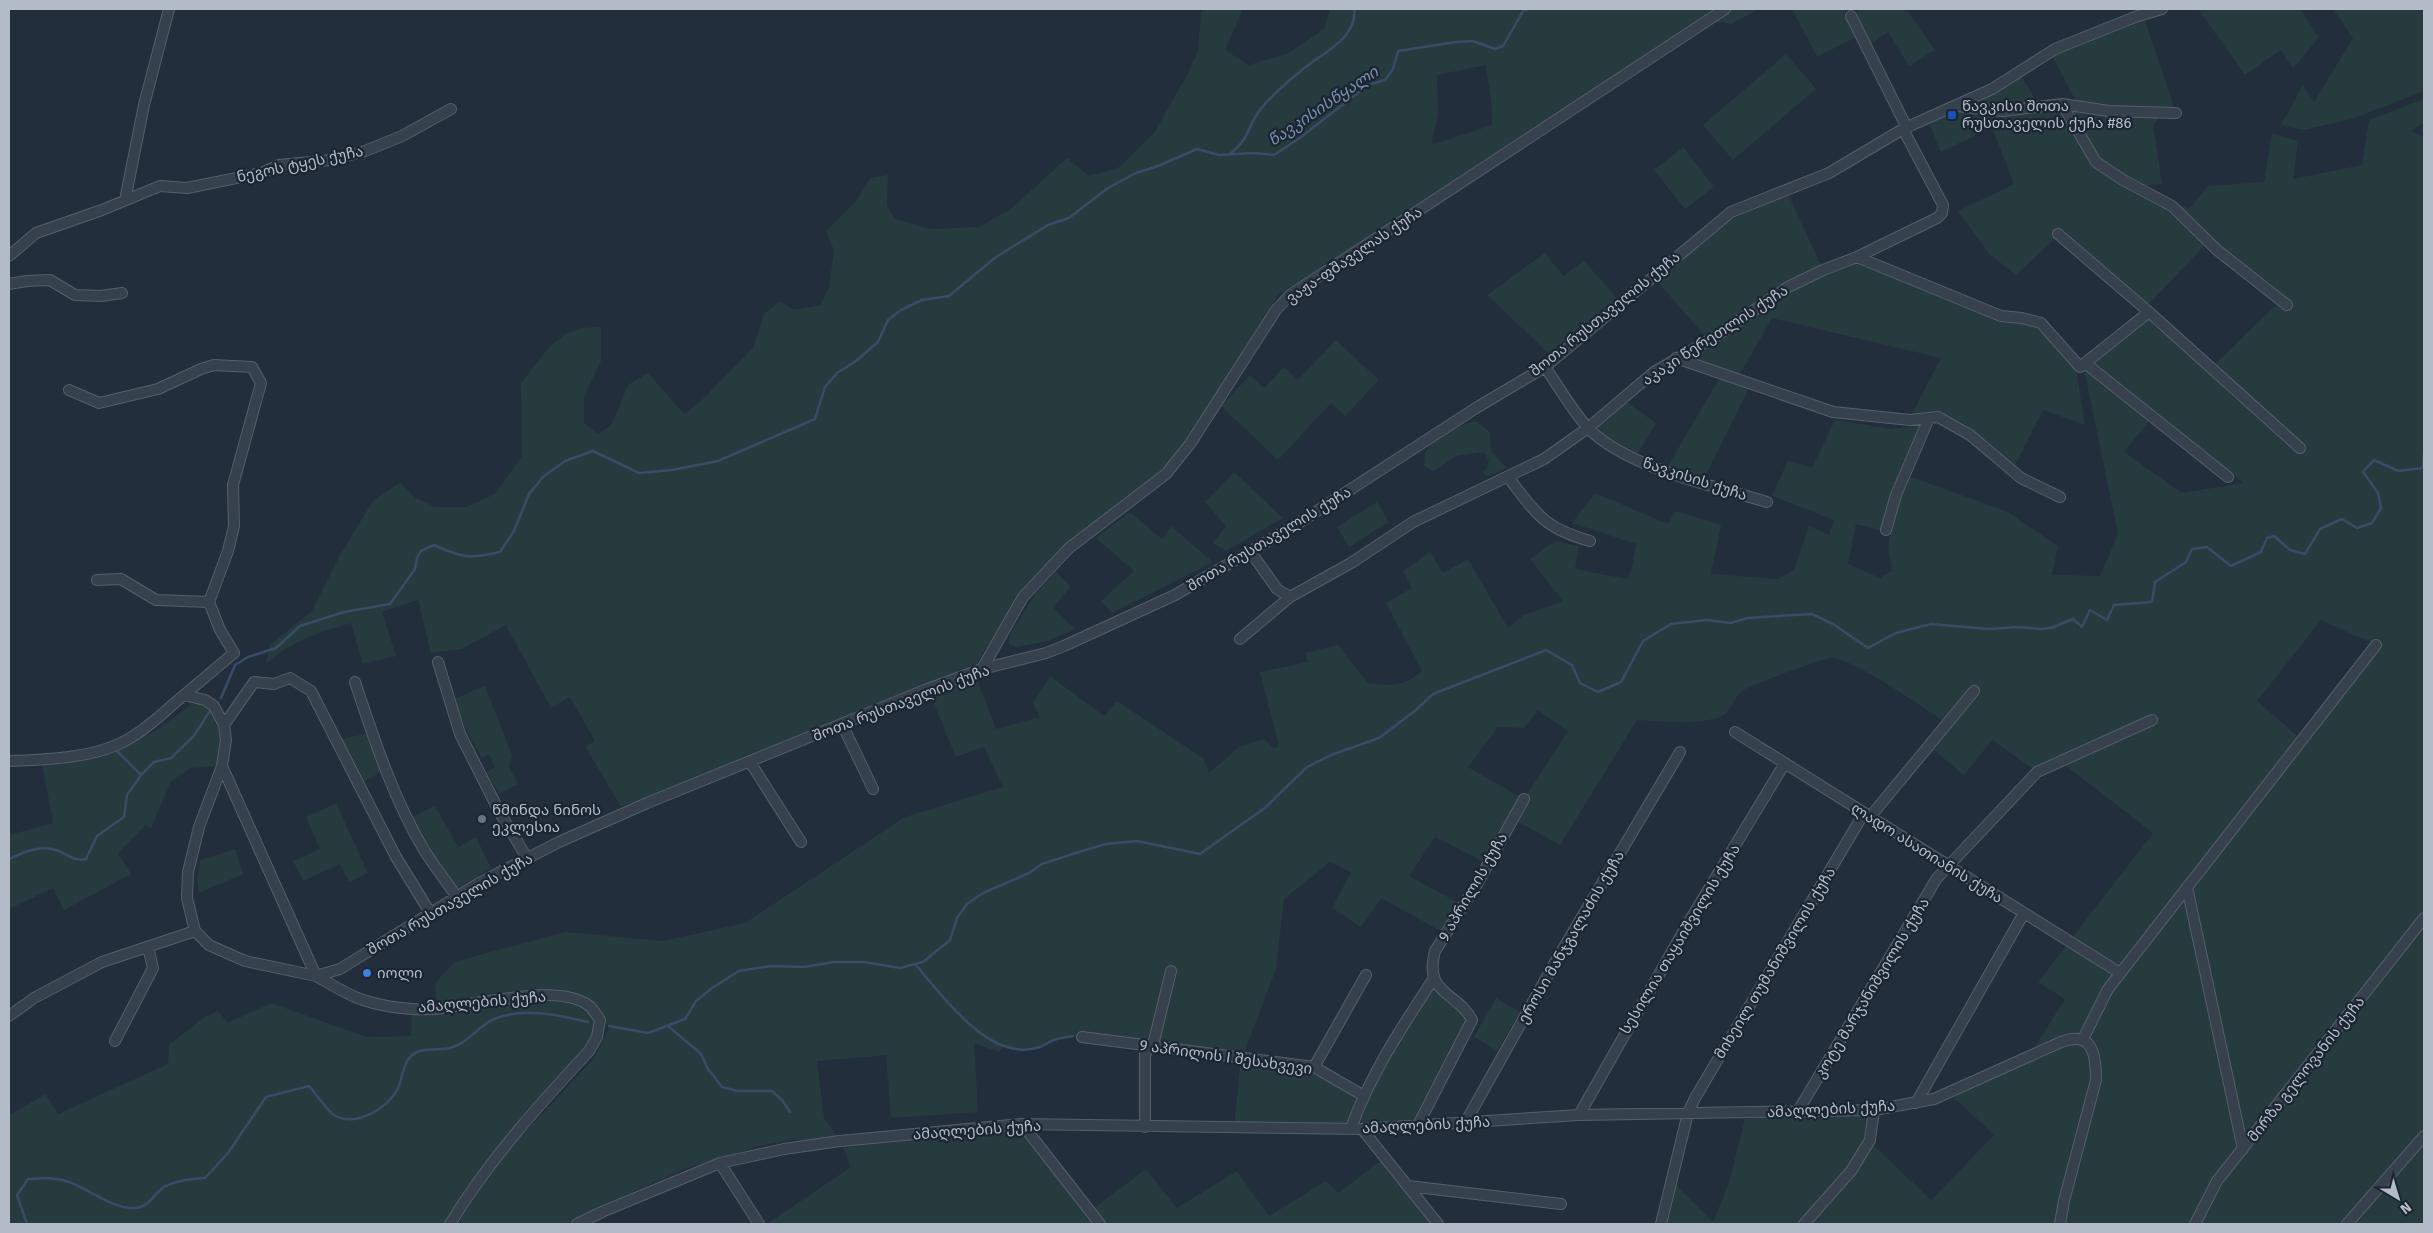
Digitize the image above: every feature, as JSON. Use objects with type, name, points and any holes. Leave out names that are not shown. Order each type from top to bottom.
[{"type":"street","points":[[125,200],[144,105],[169,9]]},
{"type":"street","name":"ვაჟა-ფშაველას ქუჩა","points":[[982,669],[1023,597],[1069,548],[1166,474],[1190,444],[1276,310],[1290,295],[1725,9]]},
{"type":"street","name":"შოთა რუსთაველის ქუჩა","points":[[195,931],[209,944],[245,961],[316,976],[340,969],[458,897],[527,858],[647,803],[982,669],[1046,653],[1064,646],[1175,595],[1250,552],[1377,474],[1476,408],[1545,367],[1731,212],[1829,173],[1905,128],[1992,89],[2055,49],[2135,17],[2162,9]]},
{"type":"street","name":"აკაკი წერეთლის ქუჩა","points":[[1240,639],[1290,597],[1352,563],[1413,522],[1544,459],[1588,428],[1654,372],[1718,335],[1788,287],[1823,270],[1857,257],[1937,218],[1942,213],[1943,206],[1851,16]]},
{"type":"street","points":[[1956,106],[2003,111],[2062,104],[2109,112],[2176,113]]},
{"type":"street","points":[[2062,104],[2096,162],[2123,180],[2172,206],[2218,250],[2288,305]]},
{"type":"street","name":"ნეგოს ტყეს ქუჩა","points":[[9,256],[36,233],[102,210],[160,186],[187,188],[262,173],[280,165],[331,160],[365,151],[402,136],[451,109]]},
{"type":"street","points":[[2058,234],[2149,312],[2300,448]]},
{"type":"street","points":[[1857,257],[2001,316],[2022,318],[2041,323],[2080,367],[2149,312]]},
{"type":"street","points":[[9,284],[27,280],[50,280],[75,295],[101,296],[122,293]]},
{"type":"street","points":[[1676,358],[1833,412],[1910,420],[1938,417],[1970,435],[2021,478],[2060,498]]},
{"type":"street","points":[[2085,363],[2228,477]]},
{"type":"street","points":[[9,761],[42,760],[89,752],[122,742],[148,725],[234,653],[220,630],[209,602],[228,551],[234,526],[233,485],[261,383],[252,367],[214,365],[158,389],[99,403],[69,390]]},
{"type":"street","name":"წავკისის ქუჩა","points":[[1545,367],[1588,428],[1602,440],[1639,462],[1767,502]]},
{"type":"street","points":[[1886,530],[1896,495],[1929,418]]},
{"type":"street","points":[[1508,476],[1548,524],[1564,534],[1590,541]]},
{"type":"street","points":[[1250,552],[1277,589],[1290,597]]},
{"type":"street","points":[[97,580],[121,579],[156,600],[209,602]]},
{"type":"street","points":[[2060,1224],[2064,1201],[2096,1080],[2096,1060],[2093,1051],[2082,1039],[2108,990],[2376,644]]},
{"type":"street","points":[[438,662],[460,734],[499,811],[527,858]]},
{"type":"street","points":[[224,725],[254,682],[274,684],[290,678],[311,691],[396,857],[431,914]]},
{"type":"street","points":[[355,682],[371,729],[406,817],[424,849],[458,897]]},
{"type":"street","name":"მიხეილ თუმანიშვილის ქუჩა","points":[[1661,1224],[1688,1113],[1700,1089],[1867,815],[1974,690]]},
{"type":"street","points":[[9,1016],[34,998],[102,962],[195,931],[186,898],[190,864],[199,827],[222,766],[226,740],[224,725],[214,706],[206,700],[184,695]]},
{"type":"street","name":"კოტე მარჯანიშვილის ქუჩა","points":[[1798,1111],[1937,878],[2037,772],[2152,720]]},
{"type":"street","points":[[842,724],[873,789]]},
{"type":"street","name":"ლადო ასათიანის ქუჩა","points":[[1734,732],[2120,974]]},
{"type":"street","name":"ეროსი მანჯგალაძის ქუჩა","points":[[1465,1123],[1558,959],[1680,752]]},
{"type":"street","points":[[750,762],[801,842]]},
{"type":"street","name":"სესილია თაყაიშვილის ქუჩა","points":[[1579,1116],[1681,936],[1785,764]]},
{"type":"street","points":[[222,766],[316,976]]},
{"type":"street","name":"9 აპრილის ქუჩა","points":[[1351,1128],[1364,1096],[1434,978],[1432,963],[1435,952],[1477,884],[1524,799]]},
{"type":"street","points":[[2187,887],[2242,1149]]},
{"type":"street","points":[[1916,1103],[2024,913]]},
{"type":"street","name":"მირზა გელოვანის ქუჩა","points":[[2195,1224],[2217,1181],[2424,918]]},
{"type":"street","points":[[115,1041],[153,968],[148,947]]},
{"type":"street","points":[[1145,1127],[1145,1054],[1154,1041],[1171,971]]},
{"type":"street","points":[[1314,1067],[1366,975]]},
{"type":"street","name":"ამაღლების ქუჩა","points":[[316,976],[364,1000],[412,1009],[437,1010],[511,998],[560,995],[590,1005],[600,1020],[597,1037],[589,1051],[502,1148],[450,1224]]},
{"type":"street","points":[[1418,1125],[1472,1020],[1469,1014],[1439,989],[1434,978]]},
{"type":"street","name":"9 აპრილის I შესახვევი","points":[[1082,1037],[1314,1067],[1364,1096]]},
{"type":"street","name":"ამაღლების ქუჩა","points":[[577,1224],[612,1207],[720,1163],[784,1149],[840,1141],[1022,1124],[1362,1129],[1579,1116],[1874,1110],[1934,1100],[2070,1039],[2082,1039]]},
{"type":"street","points":[[1804,1224],[1852,1171],[1870,1140],[1874,1110]]},
{"type":"street","points":[[1022,1124],[1100,1224]]},
{"type":"street","points":[[1362,1129],[1438,1224]]},
{"type":"street","points":[[2348,1224],[2424,1136]]},
{"type":"street","points":[[720,1163],[759,1224]]},
{"type":"street","points":[[1408,1186],[1561,1204]]},
{"type":"green space","points":[[1204,9],[1243,9],[1225,50],[1249,65],[1289,53],[1325,28],[1330,9],[1720,9],[1278,295],[1188,440],[1153,479],[1076,536],[1021,593],[977,663],[621,807],[585,746],[595,741],[570,697],[551,708],[506,625],[461,649],[431,653],[418,600],[382,612],[396,656],[363,664],[351,623],[316,634],[296,643],[266,664],[270,645],[312,611],[340,555],[373,501],[400,482],[416,498],[435,507],[466,507],[495,494],[522,456],[521,383],[549,347],[566,334],[581,328],[601,327],[601,361],[584,396],[584,423],[598,434],[612,424],[628,385],[648,373],[684,414],[700,402],[753,348],[764,314],[780,301],[794,310],[820,305],[829,287],[834,250],[826,231],[857,200],[870,178],[888,175],[887,205],[895,219],[929,229],[979,227],[1012,208],[1067,158],[1089,176],[1118,168],[1154,133],[1187,75],[1198,51],[1201,12]],"holes":[[[1486,65],[1492,108],[1492,125],[1431,145],[1438,115],[1437,75]]]},
{"type":"green space","points":[[1732,9],[1758,9],[1732,24],[1714,21]]},
{"type":"green space","points":[[1792,9],[1846,9],[1844,15],[1855,38],[1817,57]]},
{"type":"green space","points":[[1859,9],[1906,9],[1935,50],[1909,66],[1888,32],[1871,44],[1856,16]]},
{"type":"green space","points":[[2198,9],[2300,9],[2319,37],[2293,69],[2281,50],[2245,75]]},
{"type":"green space","points":[[2333,9],[2424,9],[2424,91],[2352,119],[2303,130],[2281,125],[2303,85],[2314,102],[2353,38]]},
{"type":"green space","points":[[2144,18],[2175,110],[2130,109],[2077,103],[2052,56]]},
{"type":"green space","points":[[1786,54],[1816,89],[1733,160],[1703,125]]},
{"type":"green space","points":[[2022,77],[2038,104],[2000,108],[1982,99]]},
{"type":"green space","points":[[2424,99],[2424,122],[2411,131],[2424,137],[2424,1224],[1647,1224],[1660,1221],[1672,1181],[1713,1222],[1729,1183],[1745,1119],[1869,1114],[1872,1144],[1931,1200],[1994,1135],[1949,1093],[2028,1058],[2065,999],[2038,982],[2153,833],[2060,761],[2037,772],[1992,740],[1964,775],[1929,746],[1947,723],[1907,696],[1855,666],[1831,658],[1815,662],[1747,688],[1739,694],[1726,713],[1717,718],[1688,722],[1637,720],[1560,845],[1513,819],[1488,864],[1435,837],[1409,876],[1464,906],[1446,934],[1381,898],[1361,927],[1332,908],[1351,872],[1330,862],[1284,899],[1276,969],[1242,1058],[1314,1067],[1364,1095],[1434,978],[1469,1014],[1418,1125],[1234,1128],[1241,1058],[1073,1036],[1054,1040],[1036,1048],[1019,1049],[1003,1046],[999,1052],[974,1043],[978,1112],[891,1118],[886,1055],[817,1061],[824,1118],[840,1141],[812,1145],[798,1139],[763,1145],[687,1168],[605,1204],[571,1224],[458,1224],[493,1167],[595,1057],[610,1026],[600,1020],[589,1005],[560,995],[437,1010],[435,983],[454,962],[565,932],[663,941],[745,923],[905,817],[1003,787],[984,747],[956,757],[930,694],[975,674],[996,729],[1040,717],[1033,703],[1050,676],[1104,716],[1117,701],[1204,759],[1209,773],[1239,747],[1264,739],[1273,748],[1279,746],[1260,672],[1308,662],[1305,653],[1338,645],[1368,683],[1384,685],[1403,683],[1422,671],[1386,603],[1412,588],[1403,571],[1430,552],[1443,573],[1468,559],[1508,628],[1522,616],[1563,601],[1530,559],[1555,541],[1579,546],[1575,569],[1627,579],[1632,568],[1636,544],[1572,523],[1595,493],[1668,524],[1675,511],[1721,525],[1711,574],[1778,579],[1794,570],[1809,526],[1829,535],[1834,520],[1772,496],[1788,460],[1812,468],[1835,420],[1891,429],[1919,426],[1891,496],[1882,531],[1856,524],[1848,564],[1880,578],[1892,571],[1888,549],[1894,503],[1898,504],[1908,476],[2006,511],[2058,546],[2052,575],[2100,576],[2118,534],[2084,369],[2086,368],[2149,421],[2124,452],[2182,493],[2243,483],[2091,364],[2149,317],[2214,365],[2276,305],[2206,244],[2148,305],[2058,228],[2054,228],[2056,238],[2016,275],[1989,254],[1958,211],[2014,184],[1992,127],[1941,152],[1929,123],[1959,110],[2060,107],[2094,166],[2189,209],[2208,186],[2264,182],[2272,133],[2298,141],[2293,179],[2362,165],[2369,120]],"holes":[[[2321,620],[2376,645],[2302,740],[2257,701]],[[1538,710],[1568,731],[1524,799],[1468,767],[1498,727],[1524,728]]]},
{"type":"green space","points":[[2068,108],[2160,117],[2153,125],[2162,184],[2141,186],[2100,161]]},
{"type":"green space","points":[[1683,147],[1714,187],[1685,209],[1654,170]]},
{"type":"green space","points":[[1788,194],[1821,265],[1772,291],[1705,336],[1656,280],[1734,214]]},
{"type":"green space","points":[[1545,253],[1563,276],[1584,261],[1617,298],[1549,354],[1487,295]]},
{"type":"green space","points":[[1857,262],[2000,321],[2024,322],[2041,327],[2076,370],[2085,425],[2043,410],[2014,468],[1966,425],[1940,413],[1911,416],[1941,358],[1772,318],[1739,376],[1688,355],[1721,340],[1787,292],[1819,275]]},
{"type":"green space","points":[[1336,340],[1379,380],[1345,416],[1331,403],[1278,460],[1221,406],[1250,375],[1264,388],[1284,367],[1298,380]]},
{"type":"green space","points":[[1720,377],[1749,388],[1705,477],[1668,466]]},
{"type":"green space","points":[[1625,401],[1656,423],[1637,455],[1594,428]]},
{"type":"green space","points":[[1476,421],[1490,432],[1491,451],[1507,468],[1487,477],[1482,472],[1487,468],[1489,460],[1483,452],[1456,456],[1433,471],[1424,466],[1425,454],[1433,443],[1455,429]]},
{"type":"green space","points":[[1234,472],[1283,518],[1226,551],[1213,543],[1226,526],[1205,502]]},
{"type":"green space","points":[[1377,502],[1389,522],[1349,547],[1337,527]]},
{"type":"green space","points":[[1130,512],[1162,539],[1171,526],[1213,562],[1112,613],[1101,601],[1134,571],[1096,538]]},
{"type":"green space","points":[[1056,572],[1071,587],[1053,607],[1075,629],[1046,642],[1015,647],[1009,643],[1009,636],[1036,593]]},
{"type":"green space","points":[[485,686],[512,755],[509,767],[518,784],[499,794],[487,772],[495,767],[489,754],[482,758],[466,729],[454,699]]},
{"type":"green space","points":[[195,702],[207,703],[223,727],[222,753],[217,766],[191,768],[171,781],[151,828],[146,825],[118,853],[131,874],[64,910],[53,888],[9,909],[9,835],[53,823],[42,763],[121,746],[154,732]]},
{"type":"green space","points":[[368,733],[382,771],[362,783],[342,739]]},
{"type":"green space","points":[[336,803],[368,873],[349,882],[340,864],[303,881],[293,861],[320,849],[306,817]]},
{"type":"green space","points":[[435,806],[458,847],[476,837],[491,868],[456,889],[444,874],[412,817]]},
{"type":"green space","points":[[235,849],[243,874],[199,893],[197,880],[200,860]]},
{"type":"green space","points":[[545,998],[581,1006],[596,1020],[596,1028],[588,1047],[528,1113],[480,1170],[446,1224],[9,1224],[9,1115],[46,1094],[58,1114],[168,1064],[169,1045],[203,1018],[218,1011],[228,1023],[271,1003],[367,1037],[411,1036],[412,1012]]},
{"type":"green space","points":[[1496,998],[1520,1012],[1497,1051],[1474,1037]]},
{"type":"green space","points":[[1022,1124],[1090,1211],[1146,1169],[1177,1208],[1237,1171],[1269,1216],[1326,1181],[1338,1193],[1382,1160],[1435,1224],[767,1224],[851,1167],[840,1141]]},
{"type":"waterway","points":[[1231,153],[1242,142],[1256,116],[1268,100],[1297,74],[1344,37],[1354,20],[1354,9]]},
{"type":"waterway","name":"წავკისისწყალი","points":[[221,698],[235,665],[248,657],[276,648],[300,626],[344,612],[390,604],[415,569],[417,558],[421,551],[434,545],[452,553],[466,556],[481,556],[500,552],[514,531],[529,494],[544,476],[565,461],[593,451],[639,473],[672,470],[718,461],[815,419],[825,387],[837,373],[856,361],[878,342],[888,320],[901,310],[922,300],[949,296],[996,257],[1048,225],[1069,218],[1108,188],[1136,173],[1158,166],[1197,149],[1219,155],[1254,153],[1274,155],[1297,140],[1368,85],[1385,80],[1393,69],[1398,51],[1473,41],[1495,49],[1503,46],[1523,11],[1529,9]]},
{"type":"waterway","points":[[609,1026],[648,1033],[685,1019],[696,1001],[712,988],[739,971],[771,966],[804,967],[834,962],[864,962],[900,968],[923,962],[950,940],[957,918],[967,904],[983,893],[1029,873],[1042,864],[1106,844],[1137,841],[1200,854],[1266,807],[1307,767],[1331,755],[1379,738],[1416,710],[1433,694],[1546,650],[1572,665],[1580,683],[1598,692],[1621,682],[1643,641],[1671,624],[1707,620],[1731,623],[1747,618],[1812,614],[1833,624],[1868,648],[1896,633],[1931,624],[1988,629],[2019,627],[2041,629],[2051,628],[2073,619],[2082,627],[2090,610],[2107,620],[2114,605],[2152,602],[2155,582],[2186,562],[2192,549],[2207,547],[2231,566],[2261,552],[2267,538],[2274,536],[2290,550],[2305,554],[2320,529],[2342,519],[2357,528],[2372,523],[2381,508],[2378,493],[2363,472],[2374,460],[2398,471],[2423,468],[2424,453]]},
{"type":"waterway","name":"წავკისისწყალი","points":[[9,859],[26,852],[44,848],[56,850],[78,859],[86,859],[97,836],[124,817],[127,795],[141,775],[154,762],[171,758],[193,737],[210,711]]},
{"type":"waterway","points":[[116,750],[141,775]]},
{"type":"waterway","points":[[915,964],[952,1008],[984,1035],[1001,1045],[1018,1049],[1036,1048],[1054,1040],[1073,1036]]},
{"type":"waterway","points":[[27,1224],[17,1195],[28,1179],[49,1178],[64,1180],[117,1205],[134,1208],[143,1206],[164,1187],[184,1180],[205,1178],[228,1153],[266,1097],[309,1086],[334,1115],[352,1119],[361,1117],[379,1109],[393,1095],[400,1084],[405,1064],[414,1054],[424,1050],[445,1049],[457,1046],[494,1019],[517,1013],[541,1013],[588,1022]]},
{"type":"waterway","points":[[668,1026],[701,1054],[708,1069],[722,1087],[738,1091],[772,1091],[782,1100],[790,1112]]},
{"type":"place","name":"წავკისი შოთა რუსთაველის ქუჩა #86","points":[[1952,115]]},
{"type":"place","name":"წმინდა ნინოს ეკლესია","points":[[482,819]]},
{"type":"place","name":"იოლი","points":[[367,973]]}]
